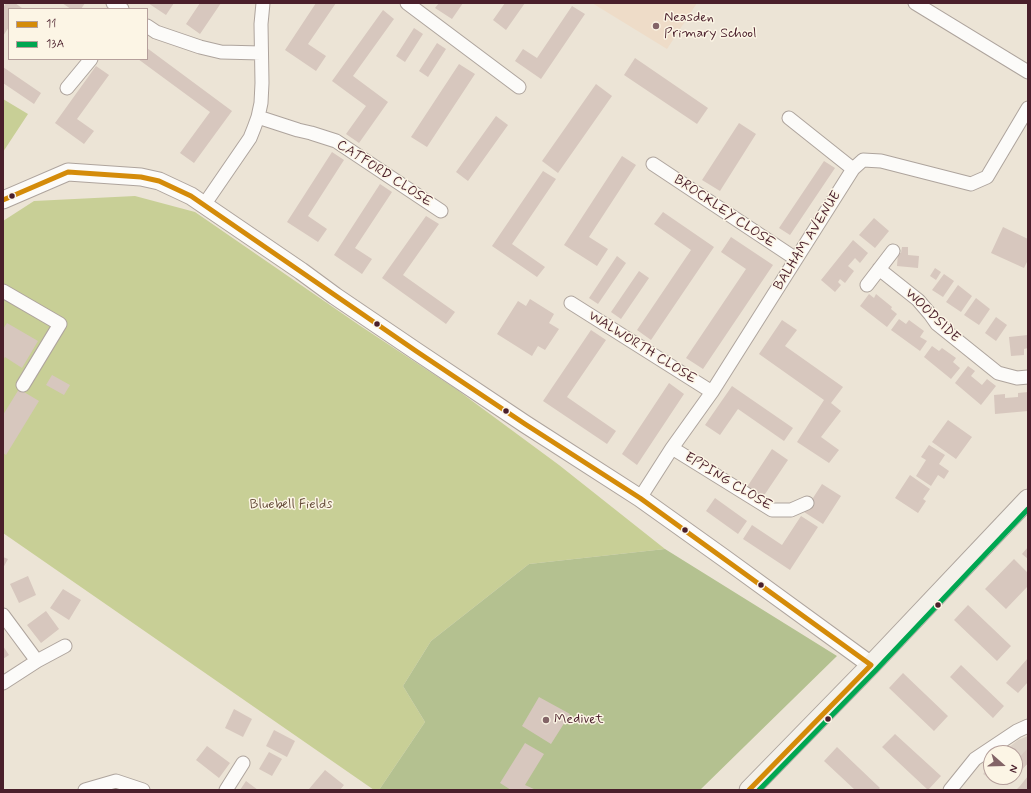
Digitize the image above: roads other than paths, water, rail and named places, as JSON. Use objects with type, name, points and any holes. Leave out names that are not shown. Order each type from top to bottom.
[{"type":"main road","points":[[748,790],[871,665],[1028,499]]},
{"type":"street","points":[[204,205],[250,138],[258,117],[261,103],[262,83],[261,24],[263,3]]},
{"type":"street","points":[[407,3],[519,87]]},
{"type":"street","points":[[915,3],[1028,72]]},
{"type":"street","points":[[148,27],[156,32],[200,48],[221,52],[261,53]]},
{"type":"street","points":[[67,88],[90,60]]},
{"type":"street","points":[[789,118],[852,169],[863,160],[881,161],[971,184],[987,177],[1028,108]]},
{"type":"street","name":"CATFORD CLOSE","points":[[258,117],[298,130],[311,132],[336,141],[441,211]]},
{"type":"street","name":"BROCKLEY CLOSE","points":[[653,164],[796,260]]},
{"type":"street","name":"BALHAM AVENUE","points":[[640,498],[672,448],[712,392],[852,169]]},
{"type":"street","points":[[3,200],[68,172],[141,177],[159,181],[191,196],[416,351],[525,424],[640,498],[871,665]]},
{"type":"street","points":[[867,285],[893,251]]},
{"type":"street","name":"WOODSIDE","points":[[879,269],[918,300],[937,324],[998,373],[1017,378],[1028,377]]},
{"type":"street","points":[[3,291],[60,324],[23,386]]},
{"type":"street","name":"WALWORTH CLOSE","points":[[571,303],[712,392]]},
{"type":"street","name":"EPPING CLOSE","points":[[672,448],[772,510],[791,510],[807,503]]},
{"type":"street","points":[[3,615],[37,661]]},
{"type":"street","points":[[3,683],[37,661],[65,646]]},
{"type":"street","points":[[950,790],[975,759],[1028,726]]},
{"type":"street","points":[[226,790],[244,763]]},
{"type":"street","points":[[85,790],[116,780],[143,790]]},
{"type":"place","name":"Neasden Primary School","points":[[656,26]]},
{"type":"place","name":"Medivet","points":[[546,720]]},
{"type":"park label","name":"Bluebell Fields","points":[[291,505]]}]
